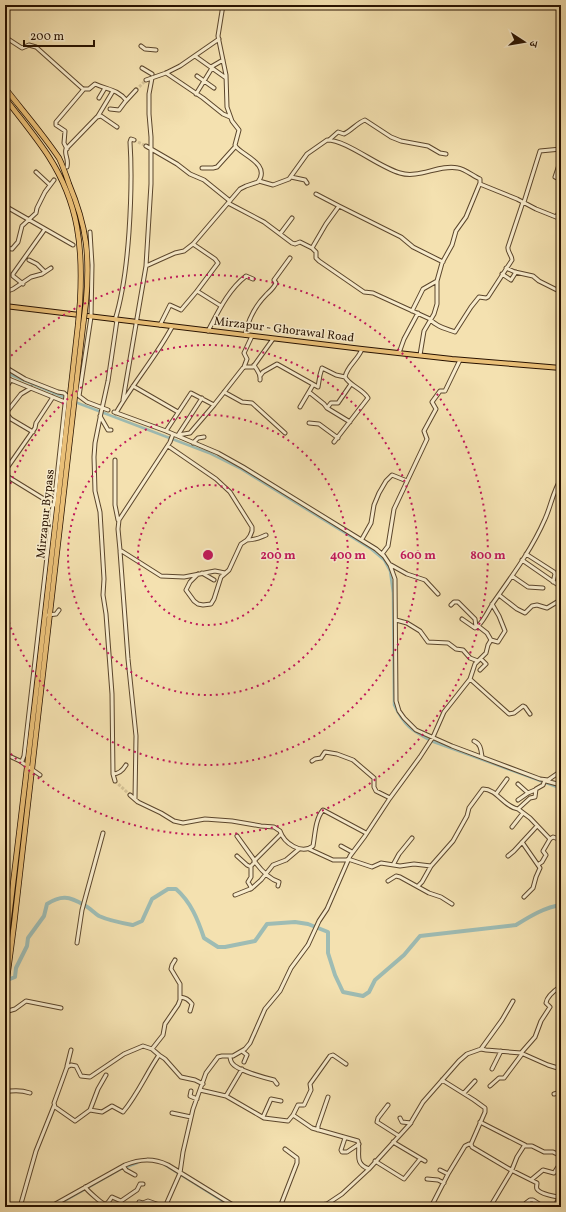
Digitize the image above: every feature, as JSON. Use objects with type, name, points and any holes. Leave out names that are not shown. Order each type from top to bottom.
[{"type":"highway","name":"Mirzapur Bypass","points":[[5,88],[60,160],[84,226],[88,252],[88,279],[86,302],[80,325]]},
{"type":"highway","name":"Mirzapur Bypass","points":[[5,98],[49,156],[62,179],[72,204],[78,229],[81,255],[80,325],[14,925],[5,994]]},
{"type":"highway","name":"Mirzapur Bypass","points":[[5,950],[30,769]]},
{"type":"main road","name":"Mirzapur - Ghorawal Road","points":[[5,306],[460,360],[561,368]]},
{"type":"street","points":[[202,168],[217,167],[235,147],[239,130],[230,117],[226,78],[219,39],[218,31],[223,5]]},
{"type":"street","points":[[5,37],[22,48],[27,45],[36,47],[84,89]]},
{"type":"street","points":[[146,80],[166,73],[195,56],[219,39]]},
{"type":"street","points":[[141,46],[145,49],[156,50]]},
{"type":"street","points":[[195,56],[226,78]]},
{"type":"street","points":[[196,94],[212,67],[223,60]]},
{"type":"street","points":[[142,68],[152,74]]},
{"type":"street","points":[[166,73],[223,114],[230,117]]},
{"type":"street","points":[[197,76],[214,88]]},
{"type":"street","points":[[123,400],[146,266],[151,184],[149,101],[152,78]]},
{"type":"street","points":[[67,149],[64,143],[65,131],[56,125],[56,122],[84,89],[89,89],[95,84],[113,91],[117,91],[126,100]]},
{"type":"street","points":[[99,98],[105,88]]},
{"type":"street","points":[[110,109],[119,110],[136,90]]},
{"type":"street","points":[[67,167],[68,159],[65,152],[98,116],[113,91]]},
{"type":"street","points":[[98,116],[117,127]]},
{"type":"street","points":[[146,266],[175,253],[184,251],[193,244],[242,187],[259,181],[273,185],[288,180],[307,154],[324,141],[329,140],[338,132],[344,134],[359,122],[365,120],[391,137],[401,141],[428,146],[446,154]]},
{"type":"street","points":[[115,781],[113,774],[111,687],[106,614],[103,595],[100,512],[94,483],[94,448],[113,355],[116,320],[128,253],[131,213],[130,142],[131,139],[134,140]]},
{"type":"street","points":[[329,140],[351,149],[398,173],[414,174],[448,168],[457,168],[462,169],[480,179],[480,184],[466,217],[456,231],[452,245],[443,262],[437,281],[437,304],[435,312],[424,331],[420,355]]},
{"type":"street","points":[[146,146],[177,164],[190,174],[204,180],[229,202],[264,222],[294,244],[300,242],[312,248],[316,252],[316,258],[319,261],[364,292],[373,292],[430,319],[442,328],[455,332],[470,307],[478,298],[488,297],[512,258],[508,251],[508,247],[540,151],[561,149]]},
{"type":"street","points":[[235,147],[254,161],[260,172],[259,181]]},
{"type":"street","points":[[561,159],[555,177],[561,180]]},
{"type":"street","points":[[36,172],[50,185]]},
{"type":"street","points":[[291,177],[304,180],[307,183]]},
{"type":"street","points":[[5,248],[12,249],[16,246],[22,226],[36,213],[40,200],[54,180]]},
{"type":"street","points":[[480,184],[561,219]]},
{"type":"street","points":[[316,194],[401,237],[413,247],[443,262]]},
{"type":"street","points":[[5,206],[73,245]]},
{"type":"street","points":[[312,248],[339,206]]},
{"type":"street","points":[[556,217],[561,209]]},
{"type":"street","points":[[280,234],[292,218]]},
{"type":"street","points":[[22,284],[13,276],[13,274],[45,229]]},
{"type":"street","points":[[90,232],[92,265],[91,317],[79,396],[101,412],[108,430],[111,430]]},
{"type":"street","points":[[160,325],[170,305],[181,310],[218,263],[215,259],[193,244]]},
{"type":"street","points":[[245,335],[251,316],[265,295],[274,286],[276,283],[274,280],[290,258]]},
{"type":"street","points":[[29,260],[37,264],[44,271]]},
{"type":"street","points":[[5,292],[14,289],[31,277],[42,274],[44,271],[51,268]]},
{"type":"street","points":[[506,268],[516,272],[532,275],[539,281],[561,292]]},
{"type":"street","points":[[502,274],[512,280],[516,272]]},
{"type":"street","points":[[208,331],[221,306],[243,279],[248,276],[253,280]]},
{"type":"street","points":[[412,311],[423,289],[437,281]]},
{"type":"street","points":[[197,291],[221,306]]},
{"type":"street","points":[[399,353],[404,339],[418,313]]},
{"type":"street","points":[[172,327],[166,340],[115,413],[166,431],[172,436],[190,433],[224,392],[244,367],[247,359],[244,353],[252,336]]},
{"type":"street","points":[[244,367],[249,368],[254,366],[273,339]]},
{"type":"street","points":[[344,377],[346,372],[359,357],[362,349]]},
{"type":"street","points":[[382,554],[388,546],[394,509],[427,439],[424,431],[436,409],[432,402],[440,391],[445,391],[460,360]]},
{"type":"street","points":[[254,366],[258,370],[260,378],[263,372],[277,364],[319,387],[322,368],[344,377],[368,398],[334,442]]},
{"type":"street","points":[[5,367],[25,379],[58,392],[64,392],[66,395],[25,747],[23,760],[20,761]]},
{"type":"street","points":[[5,376],[10,380],[30,388],[65,400]]},
{"type":"street","points":[[5,389],[10,380]]},
{"type":"street","points":[[327,408],[331,402],[337,403],[339,401],[351,384]]},
{"type":"street","points":[[300,407],[314,385]]},
{"type":"street","points":[[133,386],[178,412]]},
{"type":"street","points":[[30,388],[21,394],[6,413],[8,417],[32,432]]},
{"type":"street","points":[[224,392],[242,402],[252,403],[285,433]]},
{"type":"street","points":[[309,392],[327,408],[350,422]]},
{"type":"street","points":[[166,431],[191,393],[214,404]]},
{"type":"street","points":[[5,471],[35,428],[36,423],[53,397]]},
{"type":"street","points":[[177,436],[202,398]]},
{"type":"street","points":[[101,412],[108,410]]},
{"type":"street","points":[[309,423],[319,424],[338,438]]},
{"type":"street","points":[[118,522],[169,444],[172,436]]},
{"type":"street","points":[[177,436],[218,453],[243,467],[362,539],[382,554],[389,564],[395,579],[398,706],[401,714],[412,727],[431,739],[544,781],[561,785]]},
{"type":"street","points":[[193,443],[198,438],[204,437]]},
{"type":"street","points":[[169,444],[216,479],[232,494],[252,527],[251,533],[247,540],[241,544],[230,568],[221,577],[214,601],[210,604],[204,605],[196,603],[186,590],[190,582],[200,574]]},
{"type":"street","points":[[115,460],[115,505],[118,522],[118,543],[120,551],[128,659],[136,736],[134,799]]},
{"type":"street","points":[[5,475],[53,505]]},
{"type":"street","points":[[362,539],[371,523],[374,505],[386,480],[392,475],[407,481]]},
{"type":"street","points":[[477,626],[483,621],[492,604],[526,554],[545,520],[561,479]]},
{"type":"street","points":[[247,540],[256,540],[261,536],[266,535]]},
{"type":"street","points":[[120,551],[161,576],[184,577],[215,571],[226,573]]},
{"type":"street","points":[[526,554],[554,572],[553,582]]},
{"type":"street","points":[[522,560],[561,587]]},
{"type":"street","points":[[389,564],[407,574],[425,580],[438,594]]},
{"type":"street","points":[[200,574],[214,580]]},
{"type":"street","points":[[512,576],[528,587],[543,588]]},
{"type":"street","points":[[499,595],[517,609],[525,613],[532,606],[537,605],[547,608],[561,600]]},
{"type":"street","points":[[451,605],[454,602],[458,602],[475,619],[477,626]]},
{"type":"street","points":[[462,618],[475,628],[477,626],[487,633],[491,640],[498,642],[505,631],[500,616],[492,604]]},
{"type":"street","points":[[47,616],[56,614],[59,610]]},
{"type":"street","points":[[396,620],[407,623],[420,631],[428,642],[448,643],[456,649],[463,650],[470,658],[479,660],[486,664],[480,670]]},
{"type":"street","points":[[139,1202],[143,1203],[148,1201],[165,1207],[180,1174],[182,1157],[191,1117],[206,1073],[220,1056],[234,1056],[250,1043],[265,1009],[280,992],[292,968],[308,945],[319,921],[329,905],[352,852],[363,839],[390,798],[405,779],[431,739],[444,712],[470,679],[474,667],[486,653],[491,640]]},
{"type":"street","points":[[470,679],[509,714],[514,713],[523,706],[530,714]]},
{"type":"street","points":[[474,740],[478,742],[481,748],[482,757]]},
{"type":"street","points":[[312,761],[321,758],[325,752],[350,758],[374,778],[374,787],[376,792],[390,798]]},
{"type":"street","points":[[5,754],[20,761],[40,775]]},
{"type":"street","points":[[113,774],[116,774],[126,765]]},
{"type":"street","points":[[518,800],[535,790],[544,781],[550,779],[561,771]]},
{"type":"street","points":[[496,794],[507,779]]},
{"type":"street","points":[[518,784],[528,793]]},
{"type":"street","points":[[418,886],[431,866],[453,841],[467,816],[469,808],[483,788],[496,794],[510,806],[518,809],[550,839]]},
{"type":"street","points":[[518,809],[530,798],[535,796],[535,790]]},
{"type":"street","points":[[130,795],[134,799],[179,822],[186,824],[200,820],[232,821],[274,827],[280,831],[292,846],[299,849],[309,849],[333,860],[348,859],[372,867],[379,863],[402,866],[414,864],[431,866]]},
{"type":"street","points":[[309,849],[313,846],[317,825],[323,810],[366,833]]},
{"type":"street","points":[[512,827],[523,813]]},
{"type":"street","points":[[508,856],[537,826]]},
{"type":"street","points":[[77,943],[82,910],[103,832]]},
{"type":"street","points":[[251,888],[248,882],[251,877],[251,867],[281,834]]},
{"type":"street","points":[[237,836],[255,861],[266,873],[279,883],[278,886]]},
{"type":"street","points":[[539,864],[546,855],[543,851],[550,839],[553,837],[561,840]]},
{"type":"street","points":[[393,865],[399,854],[412,838]]},
{"type":"street","points":[[522,842],[531,856],[539,864],[540,869],[533,888],[524,897]]},
{"type":"street","points":[[341,846],[352,852]]},
{"type":"street","points":[[235,895],[255,886],[273,865],[284,861],[299,849]]},
{"type":"street","points":[[236,856],[251,867]]},
{"type":"street","points":[[388,881],[394,877],[399,877],[429,893],[441,897],[452,904]]},
{"type":"street","points":[[152,1049],[163,1035],[165,1024],[178,1005],[180,997],[180,984],[171,969],[175,960]]},
{"type":"street","points":[[490,1086],[500,1077],[504,1078],[535,1037],[541,1021],[550,1007],[546,1003],[546,1000],[561,986]]},
{"type":"street","points":[[180,997],[190,1000],[192,1004],[190,1011]]},
{"type":"street","points":[[5,1012],[15,1009],[26,1001],[61,1008]]},
{"type":"street","points":[[481,1049],[502,1020],[513,1001]]},
{"type":"street","points":[[67,1067],[71,1065],[76,1066],[81,1076],[88,1078],[124,1054],[140,1047],[152,1049],[170,1064],[181,1077],[203,1084]]},
{"type":"street","points":[[309,1207],[323,1206],[330,1203],[342,1194],[411,1124],[423,1102],[465,1055],[481,1049],[521,1054],[561,1069]]},
{"type":"street","points":[[20,1207],[36,1151],[54,1106],[71,1050]]},
{"type":"street","points":[[242,1050],[247,1055],[244,1062]]},
{"type":"street","points":[[492,1069],[501,1052]]},
{"type":"street","points":[[200,1090],[226,1096],[263,1117],[287,1121],[293,1115],[298,1104],[304,1105],[311,1090],[310,1084],[330,1056],[333,1055],[346,1064]]},
{"type":"street","points":[[90,1110],[102,1112],[113,1106],[123,1112],[139,1090],[159,1056]]},
{"type":"street","points":[[230,1057],[232,1063],[242,1069],[274,1080],[277,1084]]},
{"type":"street","points":[[226,1096],[242,1069]]},
{"type":"street","points":[[54,1106],[74,1121],[79,1119],[90,1110],[98,1089],[106,1075]]},
{"type":"street","points":[[443,1081],[464,1093],[485,1108],[485,1112],[471,1146]]},
{"type":"street","points":[[464,1093],[475,1081]]},
{"type":"street","points":[[5,1092],[23,1091],[30,1093]]},
{"type":"street","points":[[191,1091],[190,1096],[197,1099]]},
{"type":"street","points":[[554,1094],[561,1091]]},
{"type":"street","points":[[318,1130],[328,1098]]},
{"type":"street","points":[[263,1117],[271,1099],[281,1101]]},
{"type":"street","points":[[388,1105],[378,1118],[378,1122],[399,1136]]},
{"type":"street","points":[[172,1113],[191,1117]]},
{"type":"street","points":[[293,1115],[308,1126],[357,1141],[359,1144]]},
{"type":"street","points":[[400,1118],[402,1122],[411,1124]]},
{"type":"street","points":[[480,1122],[525,1145],[535,1147],[543,1152],[553,1152],[561,1156]]},
{"type":"street","points":[[345,1138],[342,1152],[347,1152],[359,1144]]},
{"type":"street","points":[[394,1142],[425,1161]]},
{"type":"street","points":[[359,1144],[359,1161],[362,1165],[368,1168]]},
{"type":"street","points":[[431,1207],[448,1174],[465,1146],[468,1144],[538,1184],[537,1189],[539,1191],[551,1196],[560,1197],[555,1207]]},
{"type":"street","points":[[490,1207],[525,1145]]},
{"type":"street","points":[[280,1207],[297,1163],[297,1158],[285,1150]]},
{"type":"street","points":[[375,1161],[404,1179],[420,1159]]},
{"type":"street","points":[[50,1207],[124,1167],[138,1161],[150,1160],[161,1162],[236,1207]]},
{"type":"street","points":[[531,1180],[542,1170],[554,1173],[561,1162]]},
{"type":"street","points":[[124,1167],[135,1174]]},
{"type":"street","points":[[440,1170],[448,1174]]},
{"type":"street","points":[[427,1179],[438,1180],[444,1183]]},
{"type":"street","points":[[85,1188],[100,1202],[106,1204],[112,1197],[121,1201],[137,1190],[140,1184],[144,1184]]},
{"type":"street","points":[[528,1207],[526,1202],[532,1200],[544,1207]]},
{"type":"waterway","points":[[5,371],[11,375],[66,398]]},
{"type":"waterway","points":[[75,402],[209,453],[241,469],[371,549],[384,560],[390,571],[393,593],[394,705],[401,718],[418,734],[431,741],[561,788]]},
{"type":"waterway","points":[[5,981],[15,977],[16,968],[27,946],[28,938],[44,916],[47,904],[61,898],[69,898],[79,902],[103,918],[133,925],[142,921],[152,899],[168,889],[176,889],[190,905],[204,938],[218,947],[255,941],[267,924],[295,922],[308,924],[328,932],[328,953],[335,975],[343,992],[363,996],[369,992],[375,980],[404,955],[420,936],[516,925],[543,910],[561,905]]},
{"type":"waterway","points":[[54,1207],[121,1169],[137,1163]]},
{"type":"waterway","points":[[165,1165],[232,1207]]},
{"type":"tunnel","points":[[136,90],[146,80]]},
{"type":"tunnel","points":[[134,140],[146,146]]},
{"type":"tunnel","points":[[115,781],[130,795]]}]
